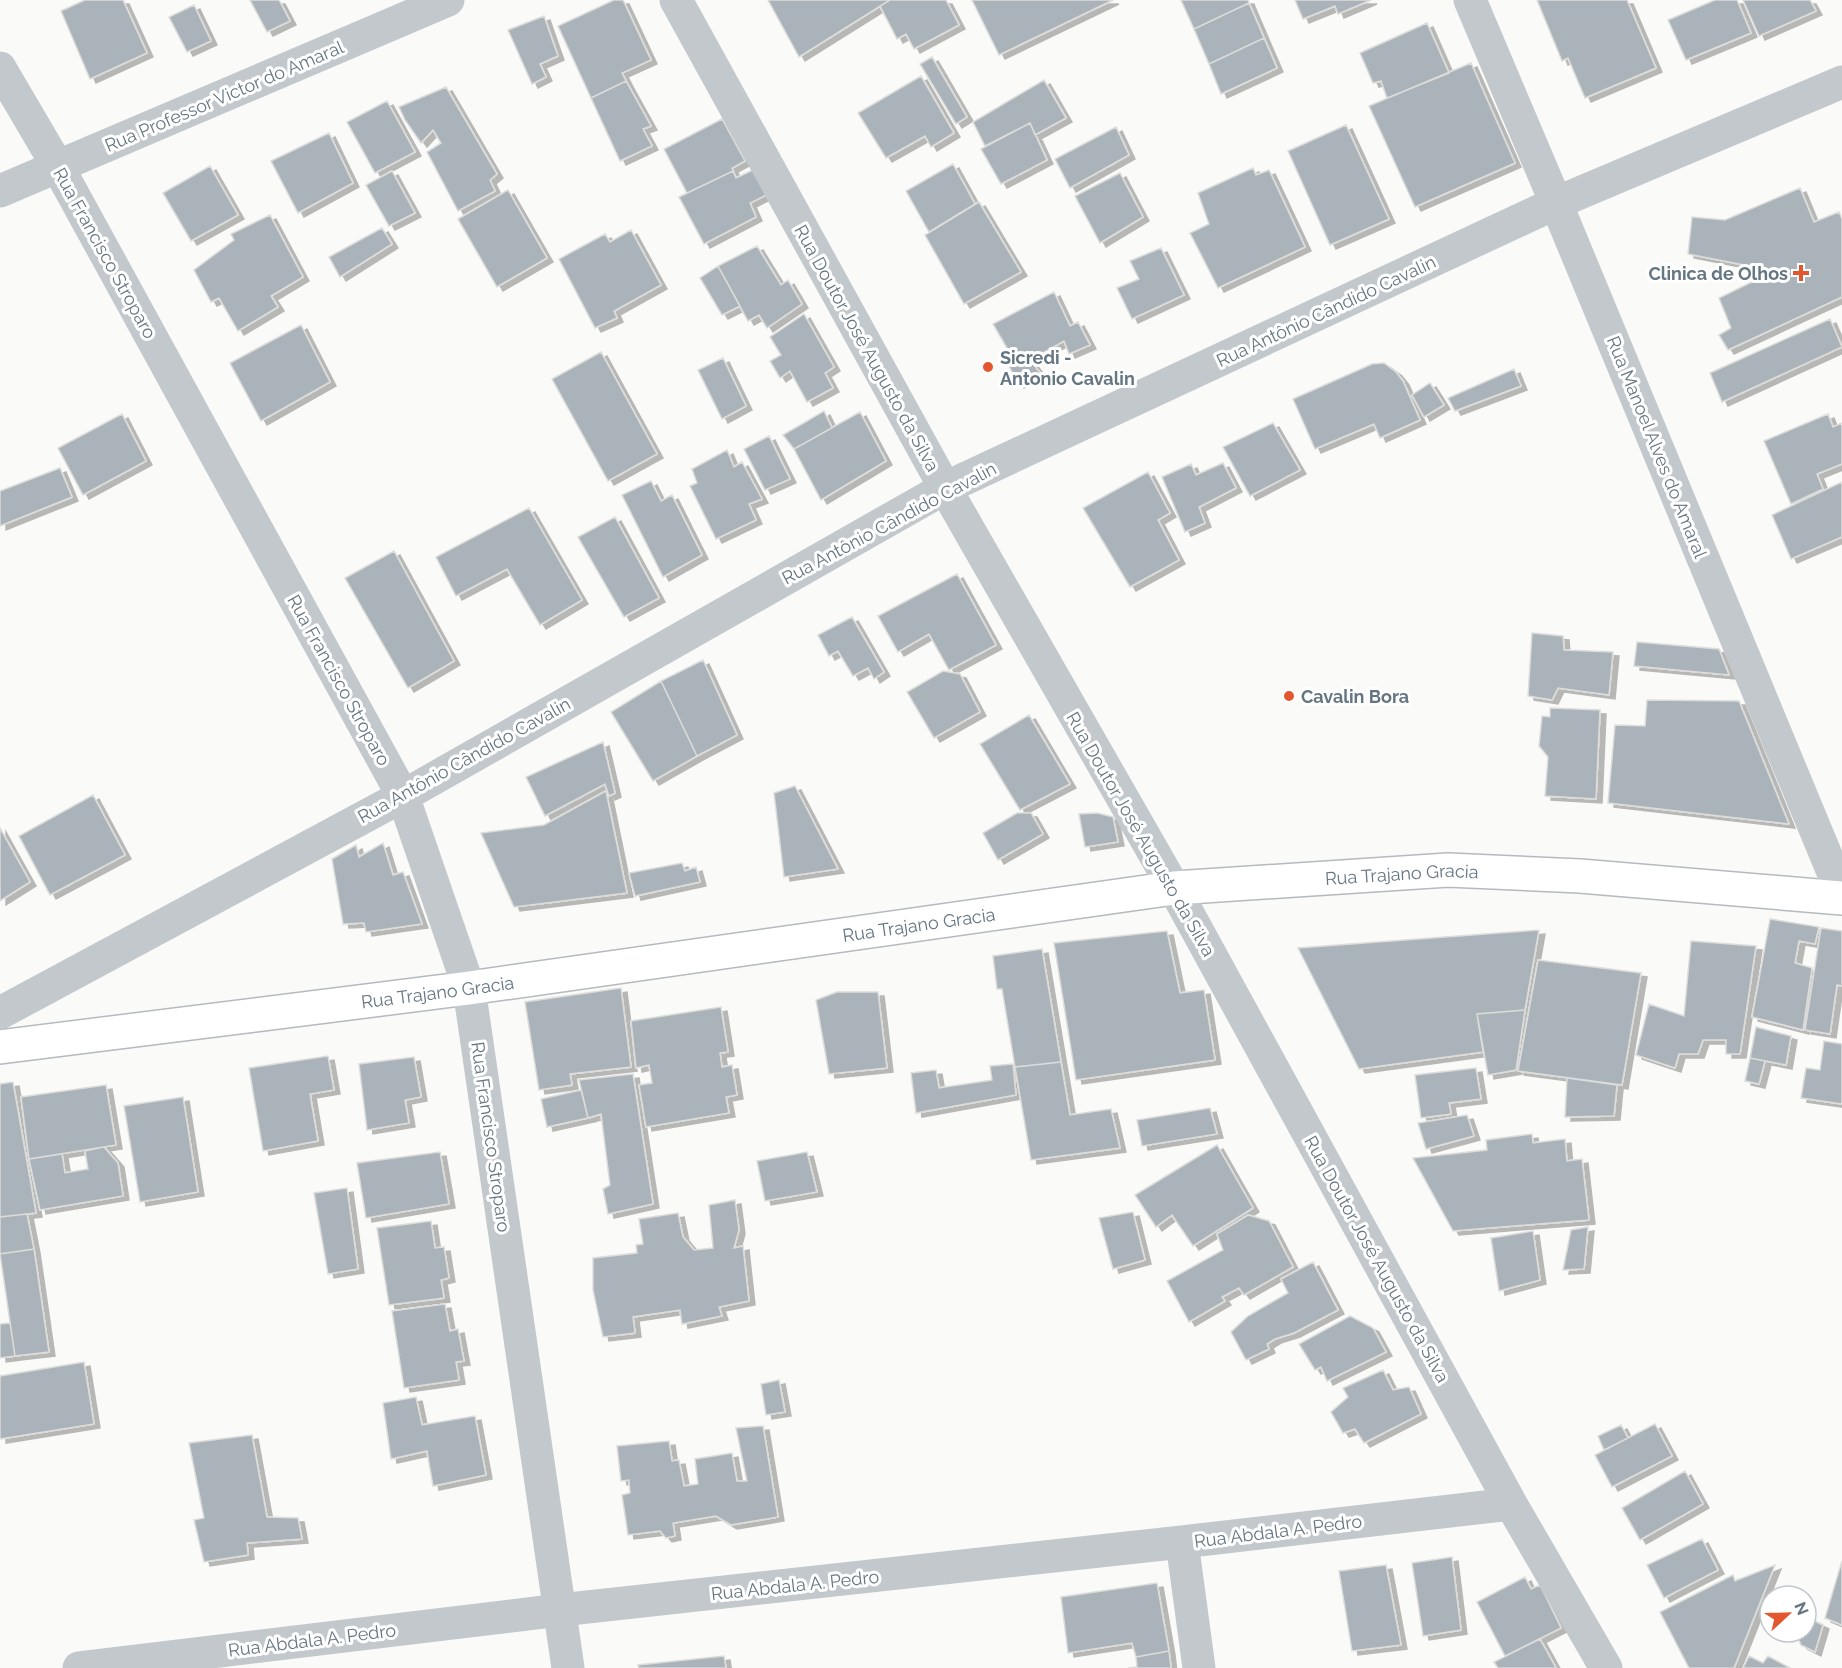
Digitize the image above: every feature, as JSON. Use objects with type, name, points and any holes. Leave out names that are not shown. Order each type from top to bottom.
[{"type":"main road","name":"Rua Trajano Gracia","points":[[0,1047],[469,988],[1174,888],[1448,870],[1580,876],[1842,896]]},
{"type":"street","name":"Rua Professor Victor do Amaral","points":[[0,191],[448,0]]},
{"type":"street","name":"Rua Doutor José Augusto da Silva","points":[[676,0],[945,488],[1174,888],[1511,1504],[1606,1668]]},
{"type":"street","name":"Rua Manoel Alves do Amaral","points":[[1470,0],[1842,896]]},
{"type":"street","name":"Rua Francisco Stroparo","points":[[0,68],[58,167],[403,796],[469,988],[568,1668]]},
{"type":"street","name":"Rua Antônio Cândido Cavalin","points":[[0,1013],[403,796],[945,488],[1556,203],[1842,82]]},
{"type":"street","name":"Rua Abdala A. Pedro","points":[[79,1668],[560,1610],[1511,1504]]},
{"type":"street","points":[[1182,1542],[1199,1668]]},
{"type":"building","points":[[85,0],[123,0],[147,53],[90,79],[61,11]]},
{"type":"building","points":[[250,0],[279,0],[290,21],[267,32]]},
{"type":"building","points":[[614,0],[623,0],[651,60],[622,73],[626,81],[591,98],[558,26]]},
{"type":"building","points":[[768,0],[890,0],[799,57]]},
{"type":"building","points":[[890,0],[946,0],[959,25],[914,49],[906,34],[897,39],[880,6]]},
{"type":"building","points":[[972,0],[1113,0],[999,55]]},
{"type":"building","points":[[1181,0],[1248,0],[1249,3],[1194,29]]},
{"type":"building","points":[[1295,0],[1371,0],[1338,14],[1335,6],[1303,19]]},
{"type":"building","points":[[1537,0],[1627,0],[1656,68],[1585,98],[1568,58],[1562,61]]},
{"type":"building","points":[[1715,0],[1737,0],[1751,33],[1686,60],[1668,20]]},
{"type":"building","points":[[1743,0],[1810,0],[1816,11],[1759,36]]},
{"type":"building","points":[[1249,3],[1264,38],[1209,64],[1194,29]]},
{"type":"building","points":[[194,5],[211,41],[187,52],[169,17]]},
{"type":"building","points":[[544,16],[558,56],[540,64],[546,77],[532,84],[508,30]]},
{"type":"building","points":[[1427,23],[1449,73],[1387,98],[1381,81],[1373,83],[1360,53]]},
{"type":"building","points":[[1264,38],[1277,68],[1221,94],[1209,64]]},
{"type":"building","points":[[932,57],[967,117],[956,124],[920,64]]},
{"type":"building","points":[[1471,63],[1515,163],[1415,207],[1369,106]]},
{"type":"building","points":[[921,76],[954,133],[931,147],[925,136],[886,158],[858,113]]},
{"type":"building","points":[[1044,80],[1066,118],[1035,135],[1030,123],[985,146],[973,122]]},
{"type":"building","points":[[626,81],[651,126],[643,129],[652,146],[620,161],[591,98]]},
{"type":"building","points":[[446,87],[497,174],[490,180],[495,191],[458,211],[427,152],[441,143],[433,130],[421,143],[399,107]]},
{"type":"building","points":[[387,101],[415,152],[375,173],[347,122]]},
{"type":"building","points":[[722,119],[745,161],[732,168],[733,171],[687,193],[664,149]]},
{"type":"building","points":[[1030,123],[1047,160],[1001,184],[981,149]]},
{"type":"building","points":[[1346,125],[1389,219],[1330,245],[1288,151]]},
{"type":"building","points":[[1116,127],[1129,155],[1070,188],[1055,159]]},
{"type":"building","points":[[329,133],[353,183],[298,213],[271,161]]},
{"type":"building","points":[[953,164],[975,204],[929,232],[906,191]]},
{"type":"building","points":[[210,166],[238,215],[191,241],[163,193]]},
{"type":"building","points":[[757,168],[770,193],[750,203],[756,217],[704,244],[679,197],[733,171],[736,178]]},
{"type":"building","points":[[1253,168],[1256,175],[1269,170],[1305,247],[1218,288],[1190,233],[1209,224],[1198,193]]},
{"type":"building","points":[[392,171],[415,213],[389,226],[366,185]]},
{"type":"building","points":[[1120,173],[1143,217],[1100,243],[1075,196]]},
{"type":"building","name":"Clinica de Olhos","points":[[1800,188],[1814,222],[1839,212],[1842,219],[1842,297],[1728,350],[1719,335],[1731,328],[1719,298],[1762,277],[1759,268],[1688,254],[1692,217],[1725,220]]},
{"type":"building","points":[[508,190],[547,258],[497,287],[458,219]]},
{"type":"building","points":[[979,202],[1021,272],[964,304],[925,235]]},
{"type":"building","points":[[270,215],[303,277],[271,296],[278,307],[238,331],[219,298],[211,302],[194,270],[234,240],[231,234]]},
{"type":"building","points":[[382,228],[392,244],[340,277],[329,257]]},
{"type":"building","points":[[631,230],[661,285],[614,311],[617,318],[595,328],[559,259],[605,234],[610,242]]},
{"type":"building","points":[[757,246],[781,285],[788,280],[802,304],[767,328],[759,315],[748,321],[718,266]]},
{"type":"building","points":[[1161,248],[1184,295],[1132,319],[1117,288],[1139,279],[1130,261]]},
{"type":"building","points":[[718,266],[740,306],[722,315],[700,278]]},
{"type":"building","points":[[1054,292],[1070,326],[1078,322],[1090,345],[1069,354],[1064,341],[1030,360],[1040,373],[1018,384],[1006,360],[1011,355],[993,324]]},
{"type":"building","points":[[804,314],[834,367],[825,373],[833,388],[807,402],[790,371],[780,378],[770,361],[781,355],[770,337]]},
{"type":"building","points":[[1830,319],[1842,347],[1722,402],[1710,373]]},
{"type":"building","points":[[301,325],[330,382],[261,421],[230,363]]},
{"type":"building","points":[[601,352],[657,454],[608,481],[552,379]]},
{"type":"building","points":[[723,358],[746,406],[722,419],[698,370]]},
{"type":"building","points":[[1384,363],[1403,381],[1420,420],[1380,438],[1374,424],[1315,449],[1293,399],[1372,364]]},
{"type":"building","points":[[1514,369],[1521,386],[1455,411],[1448,398]]},
{"type":"building","points":[[1430,383],[1444,405],[1424,417],[1412,395]]},
{"type":"building","points":[[824,411],[832,428],[794,449],[783,435]]},
{"type":"building","points":[[860,412],[886,461],[821,500],[794,449]]},
{"type":"building","points":[[122,414],[146,461],[83,495],[58,448]]},
{"type":"building","points":[[1828,414],[1833,427],[1842,423],[1842,464],[1817,474],[1823,489],[1791,504],[1764,441]]},
{"type":"building","points":[[1273,423],[1300,470],[1250,496],[1223,447]]},
{"type":"building","points":[[769,436],[790,479],[765,490],[744,449]]},
{"type":"building","points":[[727,450],[734,467],[742,462],[762,499],[749,504],[756,520],[716,539],[690,486],[697,483],[692,469]]},
{"type":"building","points":[[1223,463],[1236,488],[1199,507],[1205,523],[1185,532],[1162,477],[1191,464],[1196,475]]},
{"type":"building","points":[[60,468],[72,497],[0,526],[0,491]]},
{"type":"building","points":[[1148,472],[1170,513],[1158,520],[1179,560],[1130,587],[1083,508]]},
{"type":"building","points":[[651,481],[661,501],[672,495],[702,555],[663,577],[622,495]]},
{"type":"building","points":[[1842,482],[1842,537],[1791,559],[1772,515]]},
{"type":"building","points":[[529,508],[582,600],[540,625],[507,569],[456,596],[436,557]]},
{"type":"building","points":[[615,517],[659,598],[624,617],[578,537]]},
{"type":"building","points":[[394,551],[454,661],[408,688],[345,578]]},
{"type":"building","points":[[957,574],[996,645],[949,670],[929,634],[898,652],[878,616]]},
{"type":"building","points":[[852,617],[884,672],[874,679],[868,668],[853,676],[838,651],[829,656],[818,635]]},
{"type":"building","points":[[1532,633],[1563,636],[1564,650],[1613,652],[1609,695],[1558,688],[1552,700],[1528,696]]},
{"type":"building","points":[[1637,642],[1719,649],[1729,675],[1634,666]]},
{"type":"building","points":[[703,660],[737,735],[697,756],[661,681]]},
{"type":"building","points":[[943,671],[960,674],[980,712],[934,738],[907,692]]},
{"type":"building","points":[[661,681],[697,756],[653,781],[611,712]]},
{"type":"building","points":[[1647,700],[1739,701],[1789,824],[1608,803],[1615,725],[1645,726]]},
{"type":"building","points":[[1550,708],[1600,710],[1596,799],[1545,796],[1548,757],[1539,746],[1542,716],[1550,717]]},
{"type":"building","points":[[1029,715],[1070,784],[1020,810],[980,744]]},
{"type":"building","points":[[603,742],[615,793],[609,796],[605,784],[545,816],[526,777]]},
{"type":"building","points":[[795,786],[838,869],[784,877],[774,793]]},
{"type":"building","points":[[606,791],[627,893],[514,907],[481,833],[544,825]]},
{"type":"building","points":[[93,795],[125,855],[50,895],[19,836]]},
{"type":"building","points":[[1017,813],[1031,813],[1043,834],[998,860],[983,833]]},
{"type":"building","points":[[1097,813],[1113,817],[1118,842],[1085,847],[1079,814]]},
{"type":"building","points":[[0,828],[30,882],[0,901]]},
{"type":"building","points":[[383,843],[393,875],[403,872],[422,924],[366,932],[364,923],[343,924],[332,859],[356,845],[359,857]]},
{"type":"building","points":[[682,863],[685,871],[696,867],[700,882],[635,896],[629,873]]},
{"type":"building","points":[[1770,919],[1819,927],[1815,944],[1799,941],[1795,963],[1812,968],[1803,1030],[1752,1017]]},
{"type":"building","points":[[1821,928],[1842,931],[1842,986],[1837,985],[1830,1034],[1805,1030]]},
{"type":"building","points":[[1539,930],[1525,1010],[1477,1014],[1483,1052],[1359,1069],[1298,948]]},
{"type":"building","points":[[1167,931],[1180,993],[1204,990],[1215,1060],[1076,1080],[1054,943]]},
{"type":"building","points":[[1691,941],[1756,946],[1740,1054],[1726,1054],[1726,1040],[1703,1040],[1698,1054],[1679,1054],[1675,1068],[1636,1055],[1649,1004],[1684,1016]]},
{"type":"building","points":[[1042,949],[1061,1062],[1015,1067],[1002,989],[997,989],[993,956]]},
{"type":"building","points":[[1538,960],[1641,973],[1622,1085],[1518,1071]]},
{"type":"building","points":[[621,988],[631,1067],[570,1074],[572,1085],[539,1090],[525,1002]]},
{"type":"building","points":[[837,992],[878,992],[887,1068],[829,1074],[816,1000]]},
{"type":"building","points":[[721,1007],[728,1052],[720,1053],[722,1067],[732,1065],[737,1095],[726,1097],[729,1113],[646,1127],[639,1085],[652,1083],[649,1065],[636,1068],[631,1021]]},
{"type":"building","points":[[1525,1010],[1516,1070],[1488,1075],[1477,1014]]},
{"type":"building","points":[[1756,1027],[1791,1036],[1786,1065],[1750,1058]]},
{"type":"building","points":[[1824,1041],[1842,1044],[1842,1104],[1801,1098],[1806,1068],[1820,1070]]},
{"type":"building","points":[[328,1056],[334,1090],[310,1094],[318,1141],[263,1151],[249,1068]]},
{"type":"building","points":[[414,1057],[421,1097],[405,1100],[409,1123],[367,1130],[359,1064]]},
{"type":"building","points":[[1750,1058],[1765,1061],[1759,1084],[1745,1081]]},
{"type":"building","points":[[1061,1062],[1070,1115],[1111,1109],[1120,1148],[1031,1160],[1015,1067]]},
{"type":"building","points":[[1013,1064],[1016,1095],[916,1113],[911,1073],[936,1070],[939,1088],[992,1080],[990,1066]]},
{"type":"building","points":[[1476,1068],[1481,1099],[1449,1103],[1451,1114],[1421,1118],[1415,1075]]},
{"type":"building","points":[[633,1074],[653,1204],[608,1214],[603,1189],[610,1185],[601,1114],[588,1118],[579,1080]]},
{"type":"building","points":[[1567,1078],[1617,1085],[1614,1116],[1565,1117]]},
{"type":"building","points":[[13,1082],[36,1213],[0,1217],[0,1084]]},
{"type":"building","points":[[106,1085],[116,1145],[29,1159],[21,1097]]},
{"type":"building","points":[[581,1090],[588,1118],[547,1127],[541,1099]]},
{"type":"building","points":[[183,1097],[198,1192],[140,1202],[124,1106]]},
{"type":"building","points":[[1210,1108],[1217,1134],[1142,1146],[1137,1120]]},
{"type":"building","points":[[1467,1115],[1474,1136],[1426,1149],[1418,1123]]},
{"type":"building","points":[[1532,1134],[1533,1143],[1565,1139],[1567,1161],[1582,1159],[1589,1220],[1453,1231],[1413,1158],[1487,1150],[1486,1140]]},
{"type":"building","points":[[1217,1145],[1253,1208],[1193,1246],[1172,1215],[1156,1227],[1135,1195]]},
{"type":"building","points":[[104,1147],[118,1163],[123,1196],[40,1210],[29,1159],[62,1154],[65,1173],[88,1169],[85,1151]]},
{"type":"building","points":[[440,1152],[449,1204],[366,1218],[357,1163]]},
{"type":"building","points":[[807,1152],[817,1192],[765,1201],[757,1161]]},
{"type":"building","points":[[347,1188],[358,1269],[328,1274],[314,1193]]},
{"type":"building","points":[[735,1200],[739,1230],[734,1248],[743,1246],[749,1301],[719,1307],[722,1316],[682,1324],[680,1310],[633,1317],[635,1333],[603,1337],[593,1290],[593,1258],[637,1253],[636,1245],[643,1244],[639,1219],[678,1213],[683,1237],[694,1250],[713,1248],[709,1205]]},
{"type":"building","points":[[1133,1212],[1145,1260],[1113,1269],[1099,1218]]},
{"type":"building","points":[[27,1214],[34,1249],[0,1254],[0,1217]]},
{"type":"building","points":[[1248,1215],[1269,1221],[1293,1267],[1244,1295],[1239,1288],[1222,1297],[1225,1301],[1189,1322],[1167,1281],[1223,1250],[1217,1234]]},
{"type":"building","points":[[431,1221],[435,1248],[444,1247],[449,1278],[441,1280],[444,1298],[389,1305],[377,1228]]},
{"type":"building","points":[[1588,1227],[1584,1269],[1563,1270],[1571,1230]]},
{"type":"building","points":[[1533,1231],[1540,1280],[1499,1291],[1491,1238]]},
{"type":"building","points":[[34,1249],[49,1352],[15,1356],[0,1254]]},
{"type":"building","points":[[1313,1262],[1338,1310],[1294,1333],[1275,1339],[1267,1344],[1269,1349],[1246,1360],[1231,1332],[1248,1316],[1288,1293],[1281,1279]]},
{"type":"building","points":[[445,1304],[450,1331],[458,1329],[464,1361],[456,1362],[459,1380],[404,1388],[392,1311]]},
{"type":"building","points":[[1350,1316],[1373,1328],[1386,1352],[1327,1381],[1321,1367],[1315,1370],[1299,1344]]},
{"type":"building","points":[[10,1323],[15,1356],[0,1358],[0,1324]]},
{"type":"building","points":[[84,1362],[94,1424],[0,1439],[0,1376]]},
{"type":"building","points":[[1383,1370],[1393,1390],[1409,1387],[1421,1414],[1364,1443],[1355,1429],[1343,1433],[1331,1412],[1348,1397],[1343,1388]]},
{"type":"building","points":[[779,1380],[785,1412],[766,1415],[761,1384]]},
{"type":"building","points":[[416,1397],[422,1425],[475,1416],[486,1475],[433,1486],[427,1451],[391,1459],[383,1403]]},
{"type":"building","points":[[1655,1424],[1672,1456],[1612,1487],[1595,1455]]},
{"type":"building","points":[[1621,1425],[1628,1438],[1604,1450],[1598,1436]]},
{"type":"building","points":[[763,1426],[778,1517],[731,1525],[716,1516],[673,1523],[675,1536],[666,1538],[660,1531],[628,1535],[622,1495],[630,1493],[629,1480],[621,1481],[617,1446],[669,1441],[672,1461],[679,1460],[684,1486],[698,1484],[695,1459],[732,1453],[737,1481],[747,1481],[736,1428]]},
{"type":"building","points":[[252,1435],[267,1517],[298,1518],[302,1539],[247,1543],[248,1555],[204,1562],[194,1520],[204,1518],[189,1443]]},
{"type":"building","points":[[1685,1471],[1703,1504],[1640,1540],[1622,1508]]},
{"type":"building","points":[[1702,1539],[1718,1570],[1664,1598],[1647,1565]]},
{"type":"building","points":[[1452,1557],[1461,1630],[1423,1636],[1412,1563]]},
{"type":"building","points":[[1842,1561],[1842,1625],[1825,1618]]},
{"type":"building","points":[[1386,1565],[1401,1645],[1352,1651],[1339,1571]]},
{"type":"building","points":[[1775,1565],[1767,1584],[1758,1584],[1758,1608],[1734,1668],[1689,1668],[1660,1612],[1733,1575],[1735,1581]]},
{"type":"building","points":[[1525,1577],[1531,1589],[1540,1585],[1561,1628],[1505,1656],[1477,1602]]},
{"type":"building","points":[[1157,1583],[1169,1651],[1136,1657],[1132,1643],[1068,1653],[1061,1597]]},
{"type":"building","points":[[1818,1623],[1823,1625],[1818,1642]]},
{"type":"building","points":[[1540,1639],[1556,1668],[1498,1668],[1494,1662]]},
{"type":"building","points":[[1801,1644],[1817,1644],[1815,1652]]},
{"type":"building","points":[[1169,1651],[1171,1668],[1128,1668],[1137,1667],[1136,1657]]},
{"type":"building","points":[[724,1656],[726,1668],[639,1668],[638,1665]]},
{"type":"building","points":[[1749,1656],[1763,1663],[1768,1656],[1790,1668],[1743,1668]]},
{"type":"place","name":"Clinica de Olhos","points":[[1801,273]]},
{"type":"place","name":"Sicredi - Antonio Cavalin","points":[[988,367]]},
{"type":"place","name":"Cavalin Bora","points":[[1289,696]]}]
